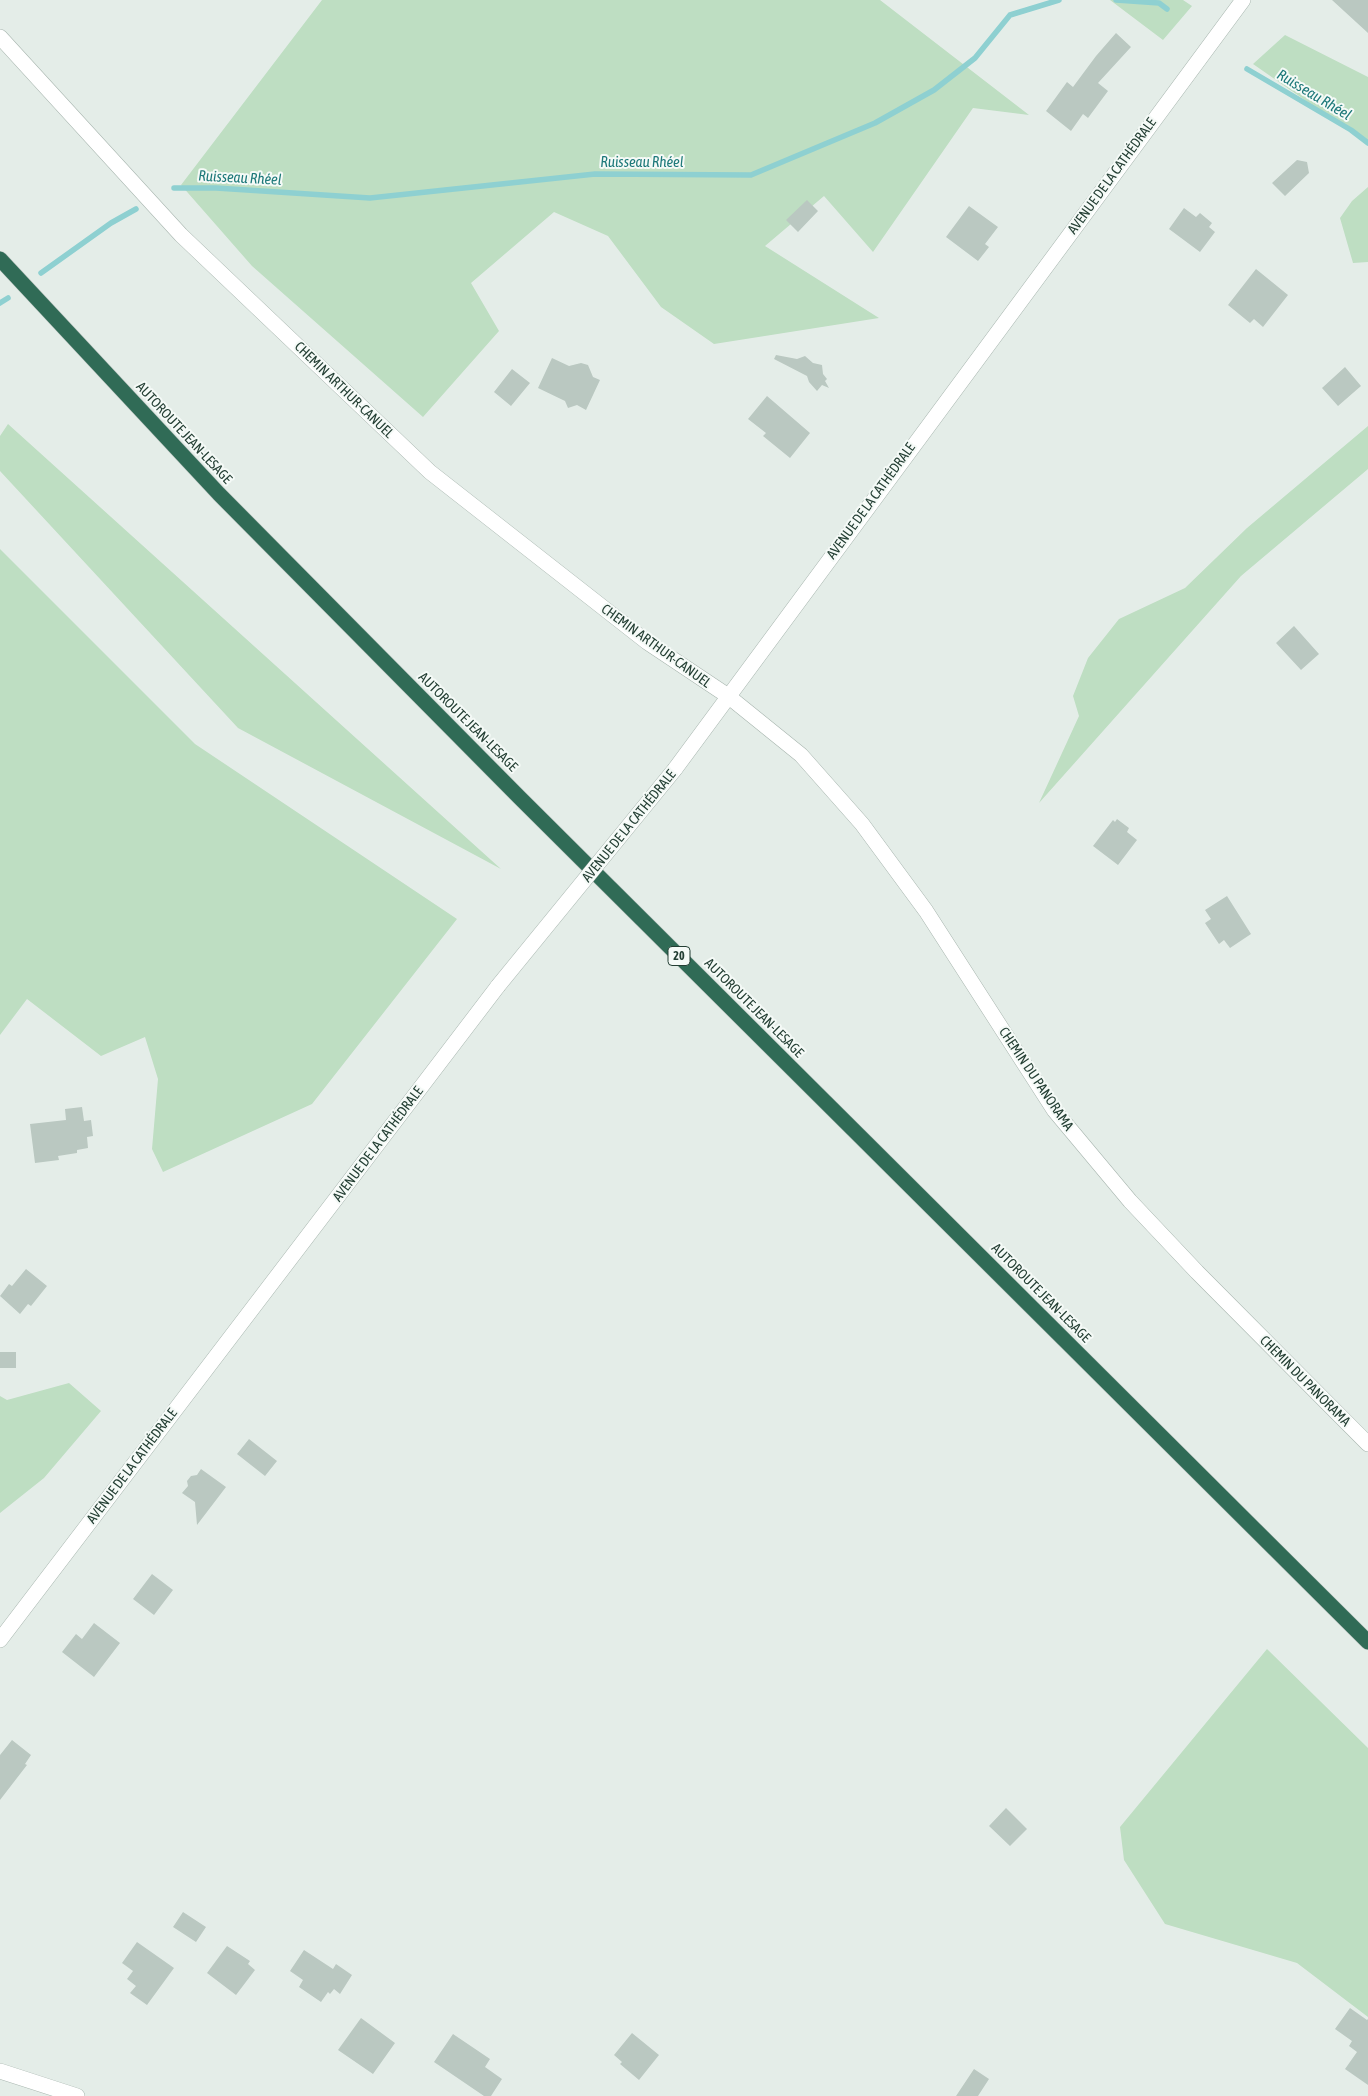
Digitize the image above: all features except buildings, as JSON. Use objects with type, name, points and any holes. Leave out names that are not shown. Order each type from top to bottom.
[{"type":"highway","name":"AUTOROUTE JEAN-LESAGE","points":[[0,259],[219,494],[567,845],[1368,1642]]},
{"type":"street","name":"AVENUE DE LA CATHÉDRALE","points":[[0,1640],[498,986],[675,769],[1243,0]]},
{"type":"street","name":"CHEMIN ARTHUR-CANUEL","points":[[0,37],[181,235],[430,472],[647,642],[728,696]]},
{"type":"street","name":"CHEMIN DU PANORAMA","points":[[728,696],[801,755],[862,824],[926,911],[1054,1110],[1130,1201],[1197,1272],[1368,1444]]},
{"type":"street","points":[[0,2071],[71,2095]]},
{"type":"green space","points":[[322,0],[880,0],[1029,115],[973,108],[873,252],[824,196],[765,246],[879,318],[714,344],[661,307],[608,236],[554,212],[471,283],[499,331],[423,417],[252,266],[181,185]]},
{"type":"green space","points":[[1110,0],[1183,0],[1192,6],[1163,40]]},
{"type":"green space","points":[[1285,35],[1368,77],[1368,144],[1253,64]]},
{"type":"green space","points":[[1368,187],[1368,262],[1353,263],[1340,218],[1352,201]]},
{"type":"green space","points":[[8,424],[501,869],[238,728],[0,471],[0,436]]},
{"type":"green space","points":[[1368,426],[1368,469],[1241,576],[1039,803],[1079,716],[1073,696],[1088,658],[1119,619],[1185,588],[1247,528]]},
{"type":"green space","points":[[0,549],[195,744],[457,919],[312,1104],[163,1172],[152,1149],[158,1079],[145,1037],[101,1056],[27,999],[0,1035]]},
{"type":"green space","points":[[69,1383],[101,1411],[44,1478],[0,1513],[0,1396],[7,1400]]},
{"type":"green space","points":[[1267,1649],[1368,1748],[1368,2017],[1297,1963],[1165,1924],[1124,1860],[1120,1827]]},
{"type":"waterway","name":"Ruisseau Rhéel","points":[[174,188],[216,188],[370,198],[595,174],[751,175],[875,123],[934,90],[975,58],[1010,15],[1059,0]]},
{"type":"waterway","name":"Ruisseau Rhéel","points":[[1116,0],[1159,3],[1167,9]]},
{"type":"waterway","name":"Ruisseau Rhéel","points":[[1247,69],[1351,130],[1368,143]]},
{"type":"waterway","name":"Ruisseau Rhéel","points":[[41,273],[111,223],[136,209]]},
{"type":"waterway","name":"Ruisseau Rhéel","points":[[0,303],[8,298]]}]
